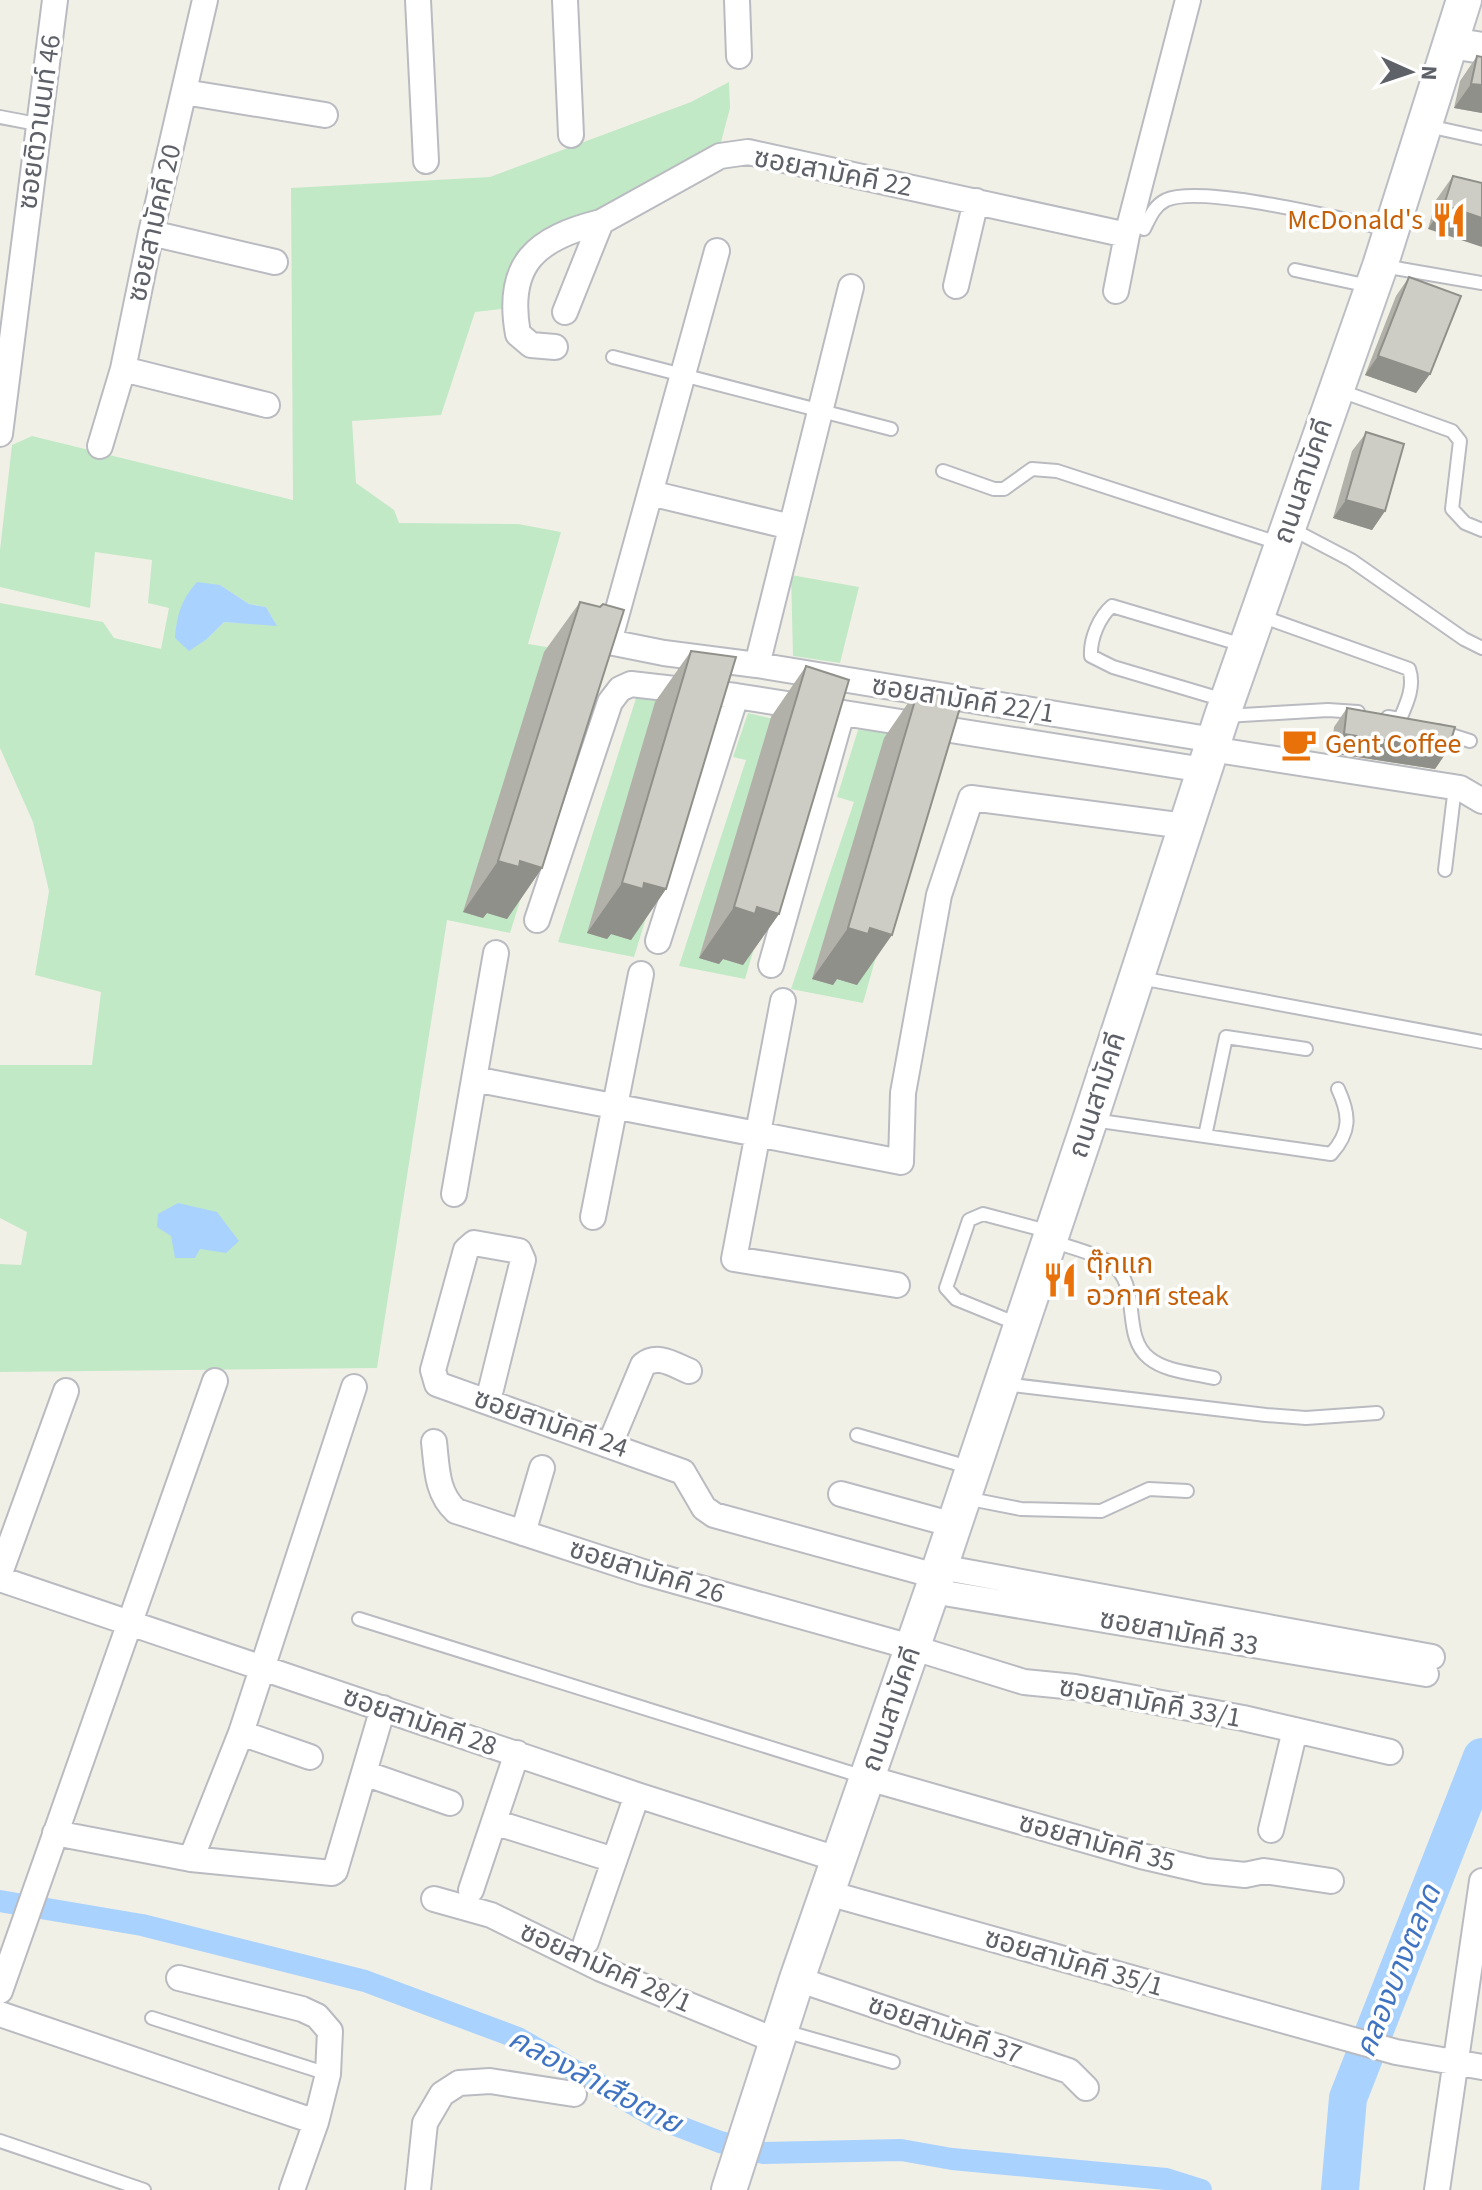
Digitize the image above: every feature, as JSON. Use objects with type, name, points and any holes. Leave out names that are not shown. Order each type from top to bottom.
[{"type":"main road","name":"ถนนสามัคคี","points":[[729,2190],[797,1979],[1090,1120],[1185,826],[1392,230],[1424,125],[1466,46],[1464,0]]},
{"type":"street","name":"ซอยติวานนท์ 46","points":[[0,434],[4,378],[55,0]]},
{"type":"street","name":"ซอยสามัคคี 20","points":[[100,446],[123,369],[205,0]]},
{"type":"street","points":[[418,0],[426,161]]},
{"type":"street","points":[[565,0],[571,135]]},
{"type":"street","points":[[737,0],[739,56]]},
{"type":"street","points":[[1116,291],[1136,232],[1188,0]]},
{"type":"street","points":[[184,92],[325,115]]},
{"type":"street","name":"ซอยสามัคคี 22","points":[[555,347],[531,345],[518,334],[514,299],[522,269],[537,249],[550,239],[601,222],[720,156],[748,152],[1136,232]]},
{"type":"street","points":[[956,286],[976,201]]},
{"type":"street","points":[[565,312],[601,222]]},
{"type":"street","points":[[151,233],[275,262]]},
{"type":"street","points":[[717,251],[650,493],[791,527]]},
{"type":"street","points":[[757,665],[851,287]]},
{"type":"street","points":[[123,369],[267,405]]},
{"type":"street","name":"ซอยสามัคคี 22/1","points":[[650,493],[609,642],[664,653],[1216,735]]},
{"type":"street","points":[[537,920],[610,702],[620,689],[631,684],[736,696],[842,713],[1216,735],[1455,787],[1482,801]]},
{"type":"street","points":[[658,941],[736,696]]},
{"type":"street","points":[[771,965],[842,713]]},
{"type":"street","points":[[474,1079],[901,1162],[903,1093],[939,895],[971,798],[1185,826]]},
{"type":"street","points":[[454,1194],[496,953]]},
{"type":"street","points":[[593,1217],[641,974]]},
{"type":"street","points":[[783,1001],[734,1259],[897,1285]]},
{"type":"street","name":"ซอยสามัคคี 24","points":[[488,1401],[523,1260],[519,1251],[474,1243],[466,1250],[433,1370],[437,1384],[683,1472],[704,1508],[714,1515],[936,1578],[1429,1665]]},
{"type":"street","points":[[610,1444],[643,1365],[649,1360],[658,1359],[689,1371]]},
{"type":"street","points":[[0,1991],[215,1381]]},
{"type":"street","points":[[191,1859],[241,1733],[354,1387]]},
{"type":"street","points":[[0,1576],[66,1391]]},
{"type":"street","name":"ซอยสามัคคี 26","points":[[434,1442],[438,1480],[443,1495],[456,1511],[643,1572],[911,1647]]},
{"type":"street","points":[[523,1533],[542,1468]]},
{"type":"street","points":[[841,1494],[963,1497]]},
{"type":"street","name":"ซอยสามัคคี 28","points":[[0,1576],[637,1795],[840,1860]]},
{"type":"street","name":"ซอยสามัคคี 33/1","points":[[911,1647],[1024,1682],[1075,1687],[1390,1752]]},
{"type":"street","points":[[55,1833],[191,1859],[332,1873],[383,1708]]},
{"type":"street","points":[[1271,1830],[1295,1730]]},
{"type":"street","points":[[241,1733],[310,1757]]},
{"type":"street","points":[[471,1890],[517,1753]]},
{"type":"street","points":[[364,1773],[450,1803]]},
{"type":"street","name":"ซอยสามัคคี 35","points":[[868,1778],[1141,1856],[1206,1871],[1245,1875],[1264,1871],[1331,1881]]},
{"type":"street","points":[[586,1942],[637,1795]]},
{"type":"street","points":[[494,1822],[614,1860]]},
{"type":"street","points":[[1437,2190],[1482,1881]]},
{"type":"street","name":"ซอยสามัคคี 35/1","points":[[828,1893],[1396,2052],[1482,2067]]},
{"type":"street","name":"ซอยสามัคคี 28/1","points":[[434,1899],[491,1915],[601,1969],[779,2035]]},
{"type":"street","points":[[179,1978],[302,2009],[317,2016],[330,2031],[328,2074],[316,2122],[292,2190]]},
{"type":"street","name":"ซอยสามัคคี 37","points":[[797,1979],[1069,2071],[1086,2088]]},
{"type":"street","points":[[0,2014],[316,2122]]},
{"type":"street","points":[[418,2190],[425,2123],[442,2094],[459,2083],[490,2081],[574,2094]]},
{"type":"lane","points":[[0,117],[37,124]]},
{"type":"lane","points":[[1424,125],[1482,138]]},
{"type":"lane","points":[[1136,232],[1156,206],[1169,199],[1187,196],[1249,202],[1392,230]]},
{"type":"lane","points":[[1295,270],[1482,283]]},
{"type":"lane","points":[[613,357],[819,413],[891,429]]},
{"type":"lane","points":[[1335,389],[1452,431],[1460,441],[1452,509],[1465,523],[1482,530]]},
{"type":"lane","points":[[943,471],[994,489],[1004,489],[1032,469],[1057,471],[1284,536],[1351,560],[1464,639],[1482,648]]},
{"type":"lane","points":[[1400,719],[1410,697],[1412,676],[1409,669],[1252,630],[1112,606],[1102,613],[1091,647],[1091,656],[1113,667],[1216,735],[1328,710],[1414,723]]},
{"type":"lane","points":[[1428,728],[1470,741]]},
{"type":"lane","points":[[1445,870],[1455,787]]},
{"type":"lane","points":[[1137,977],[1482,1042]]},
{"type":"lane","points":[[1205,1136],[1226,1037],[1306,1049]]},
{"type":"lane","points":[[1090,1120],[1331,1154],[1345,1132],[1348,1110],[1338,1089]]},
{"type":"lane","points":[[1020,1326],[956,1299],[946,1288],[969,1220],[983,1214],[1050,1236],[1111,1263],[1124,1278],[1135,1338],[1147,1357],[1163,1366],[1214,1378]]},
{"type":"lane","points":[[1001,1384],[1266,1415],[1306,1418],[1377,1413]]},
{"type":"lane","points":[[857,1435],[963,1497],[1021,1509],[1101,1511],[1149,1489],[1187,1491]]},
{"type":"lane","points":[[359,1619],[868,1778]]},
{"type":"lane","points":[[152,2018],[328,2074]]},
{"type":"lane","points":[[779,2035],[893,2062]]},
{"type":"lane","points":[[0,2141],[144,2190]]},
{"type":"green space","points":[[729,82],[730,108],[721,142],[528,248],[502,309],[475,312],[441,415],[352,421],[356,483],[394,510],[399,523],[518,524],[561,532],[528,644],[597,655],[510,933],[447,920],[377,1368],[0,1372],[0,1264],[21,1265],[27,1232],[0,1218],[0,1065],[92,1065],[101,992],[35,975],[49,891],[33,822],[0,748],[0,603],[103,622],[114,638],[161,649],[169,608],[148,603],[152,560],[95,552],[90,608],[0,587],[0,550],[12,445],[32,436],[293,500],[291,188],[490,177],[691,102]],"holes":[[[220,585],[249,604],[266,607],[276,625],[224,622],[207,639]]]},
{"type":"green space","points":[[791,575],[859,587],[840,663],[793,656]]},
{"type":"green space","points":[[639,689],[710,710],[634,957],[558,942]]},
{"type":"green space","points":[[748,713],[819,730],[745,979],[679,966],[746,760],[733,757]]},
{"type":"green space","points":[[858,730],[887,731],[933,755],[863,1003],[791,989],[854,802],[837,797]]},
{"type":"water","points":[[197,582],[220,585],[249,604],[266,607],[277,626],[224,622],[189,651],[175,638],[184,602]]},
{"type":"water","points":[[178,1203],[217,1212],[239,1241],[226,1253],[200,1249],[195,1258],[175,1258],[171,1236],[157,1227],[158,1214]]},
{"type":"building","points":[[1477,56],[1482,57],[1482,85],[1471,84]]},
{"type":"building","points":[[1453,176],[1482,183],[1482,218],[1444,205]]},
{"type":"building","points":[[1409,277],[1461,296],[1430,374],[1378,356]]},
{"type":"building","points":[[1366,432],[1404,444],[1385,511],[1346,500]]},
{"type":"building","points":[[580,602],[624,610],[542,868],[520,861],[519,867],[498,861]]},
{"type":"building","points":[[691,651],[736,657],[666,889],[644,883],[643,889],[622,883]]},
{"type":"building","points":[[806,666],[849,680],[779,914],[757,907],[755,914],[734,907]]},
{"type":"building","points":[[919,687],[962,701],[892,935],[870,928],[868,934],[848,928]]},
{"type":"building","points":[[1347,708],[1455,727],[1448,750],[1344,734]]},
{"type":"waterway","name":"คลองบางตลาด","points":[[1340,2190],[1348,2098],[1482,1757]]},
{"type":"waterway","name":"คลองลำเสือตาย","points":[[0,1901],[142,1925],[365,1981],[518,2038],[657,2118],[720,2142],[764,2153],[901,2150],[952,2159],[1166,2179],[1201,2190]]},
{"type":"place","name":"McDonald's","points":[[1449,220]]},
{"type":"place","name":"Gent Coffee","points":[[1299,744]]},
{"type":"place","name":"ตุ๊กแก อวกาศ steak","points":[[1060,1280]]}]
